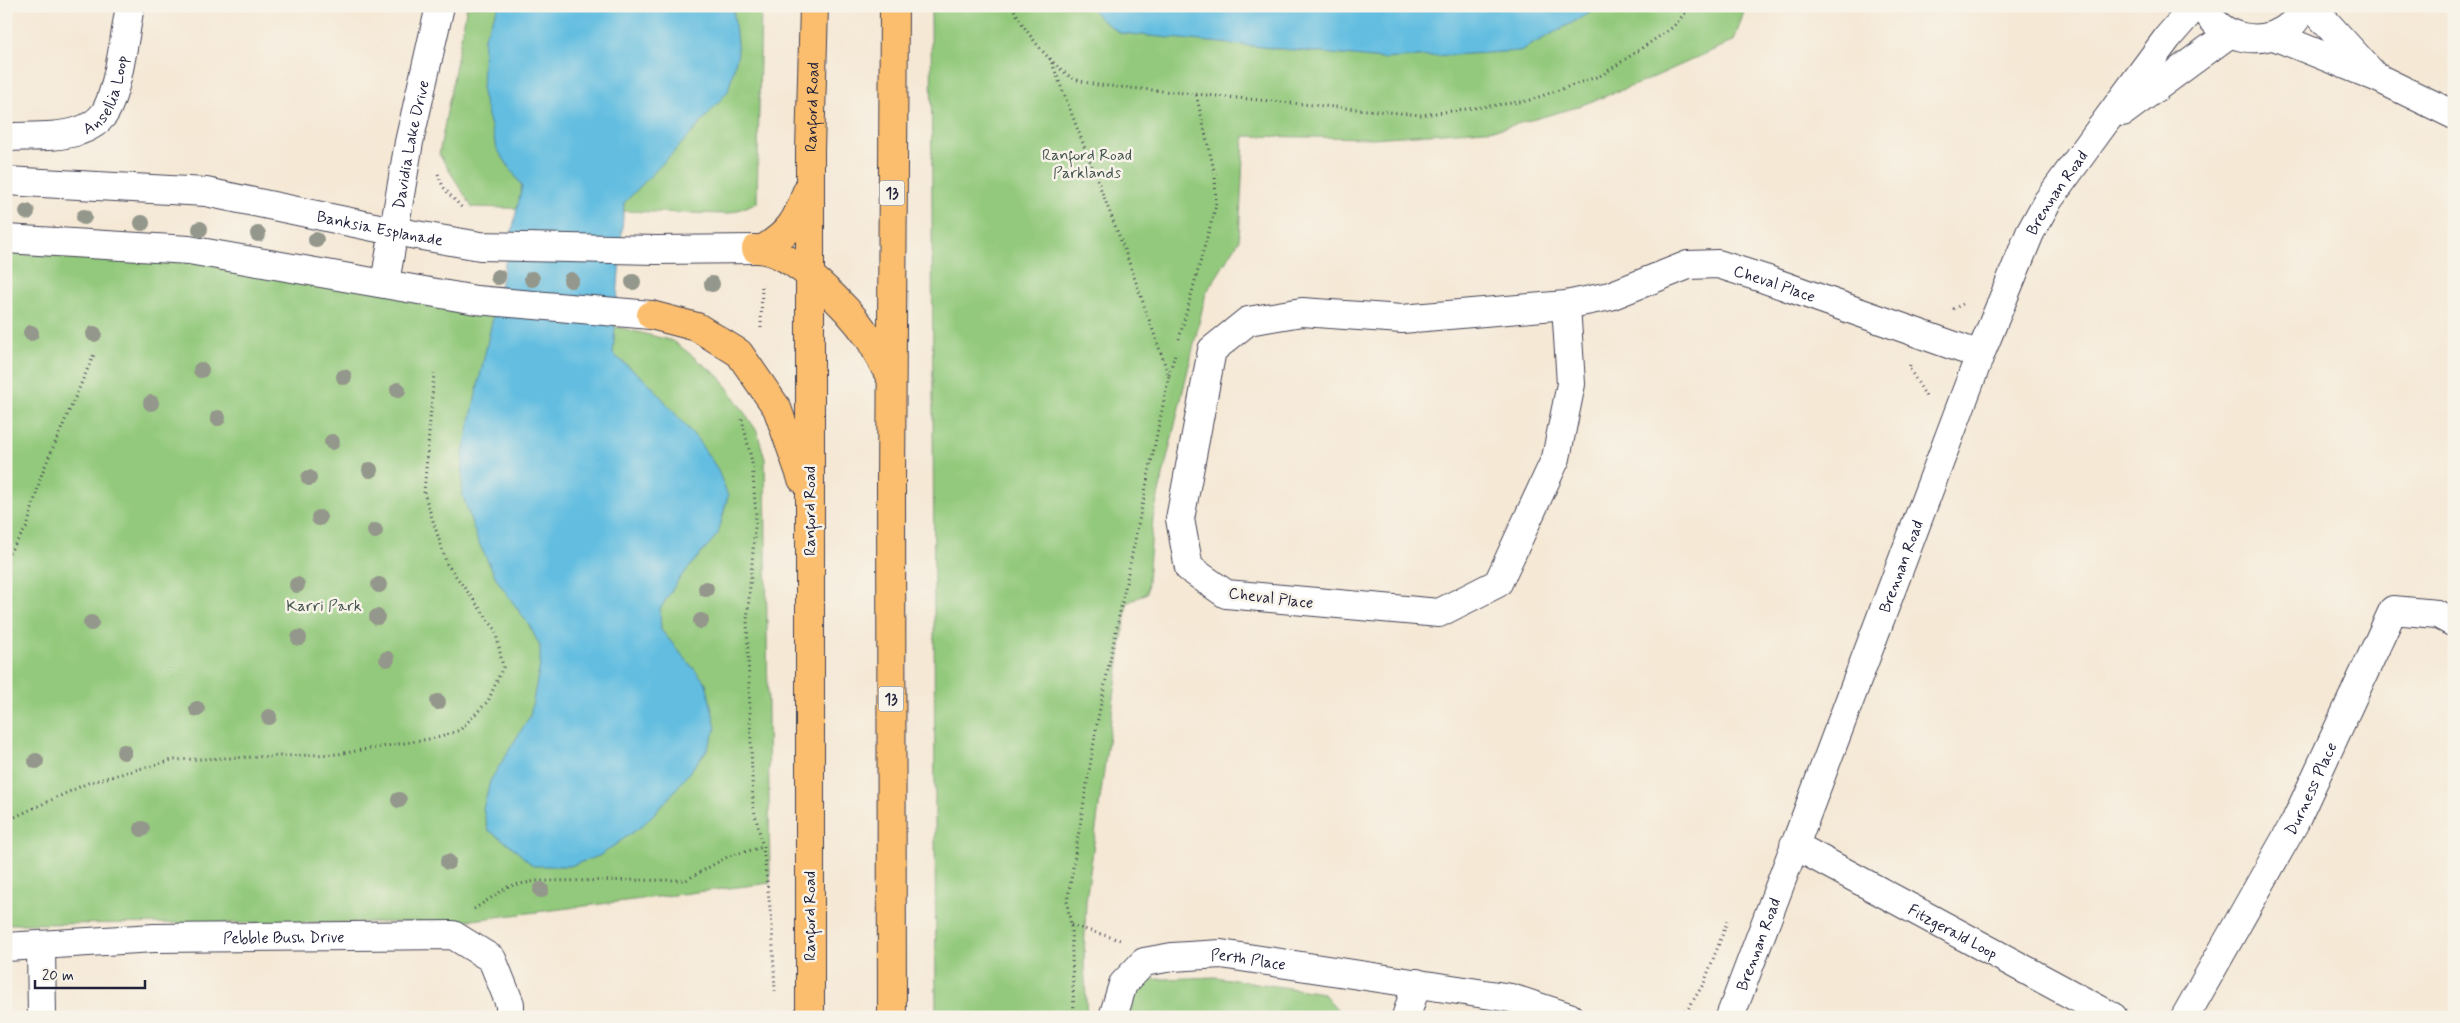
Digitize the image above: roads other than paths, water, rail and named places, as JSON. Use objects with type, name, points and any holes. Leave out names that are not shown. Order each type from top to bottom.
[{"type":"main road","name":"Ranford Road","points":[[810,1017],[810,178],[814,6]]},
{"type":"main road","name":"13","points":[[892,1017],[894,6]]},
{"type":"main road","points":[[759,249],[782,238],[800,213],[810,178]]},
{"type":"main road","points":[[759,249],[785,259],[810,276],[838,300],[868,338],[892,380]]},
{"type":"main road","points":[[651,315],[697,327],[738,353],[777,408],[810,499]]},
{"type":"street","name":"Ansellia Loop","points":[[6,137],[58,136],[80,131],[96,123],[104,113],[112,96],[130,6]]},
{"type":"street","name":"Davidia Lake Drive","points":[[385,282],[409,142],[440,6]]},
{"type":"street","name":"Brennan Road","points":[[1730,1017],[1980,355],[2030,233],[2047,202],[2168,37],[2194,6]]},
{"type":"street","points":[[2204,6],[2209,16],[2229,34],[2244,39],[2274,36],[2376,77],[2454,114]]},
{"type":"street","points":[[2274,36],[2294,22],[2303,6]]},
{"type":"street","points":[[2311,6],[2376,77]]},
{"type":"street","name":"Brennan Road","points":[[2100,129],[2229,34]]},
{"type":"street","name":"Banksia Esplanade","points":[[6,181],[206,192],[393,232],[480,246],[656,250],[759,249]]},
{"type":"street","points":[[6,239],[188,250],[385,282],[476,300],[651,315]]},
{"type":"street","name":"Cheval Place","points":[[1566,305],[1571,384],[1556,458],[1498,583],[1439,613],[1226,594],[1189,568],[1180,519],[1212,350],[1248,321],[1302,312],[1402,320],[1566,305],[1610,296],[1688,265],[1718,264],[1980,355]]},
{"type":"street","name":"Durness Place","points":[[2185,1017],[2295,822],[2392,610],[2437,614],[2454,624]]},
{"type":"street","name":"Fitzgerald Loop","points":[[1794,845],[2113,1017]]},
{"type":"street","name":"Pebble Bush Drive","points":[[6,948],[154,938],[453,935],[492,960],[510,1004],[510,1017]]},
{"type":"street","points":[[42,946],[42,1017]]},
{"type":"street","name":"Perth Place","points":[[1113,1017],[1123,984],[1144,962],[1172,957],[1221,954],[1511,998],[1569,1017]]},
{"type":"street","points":[[1406,1017],[1417,983]]},
{"type":"water","points":[[499,6],[733,6],[738,53],[728,91],[692,133],[624,203],[613,354],[649,383],[697,439],[717,468],[728,496],[718,534],[679,579],[660,609],[661,630],[706,683],[716,728],[707,750],[668,799],[642,826],[599,856],[570,866],[533,866],[509,844],[488,830],[483,809],[490,781],[530,716],[540,665],[540,646],[529,625],[497,580],[477,539],[462,493],[463,453],[522,186],[497,149],[482,93],[484,37]]},
{"type":"water","points":[[1090,6],[1603,6],[1520,51],[1383,59],[1120,33],[1100,19]]},
{"type":"park label","name":"Ranford Road Parklands","points":[[1087,163]]},
{"type":"park label","name":"Karri Park","points":[[324,605]]}]
